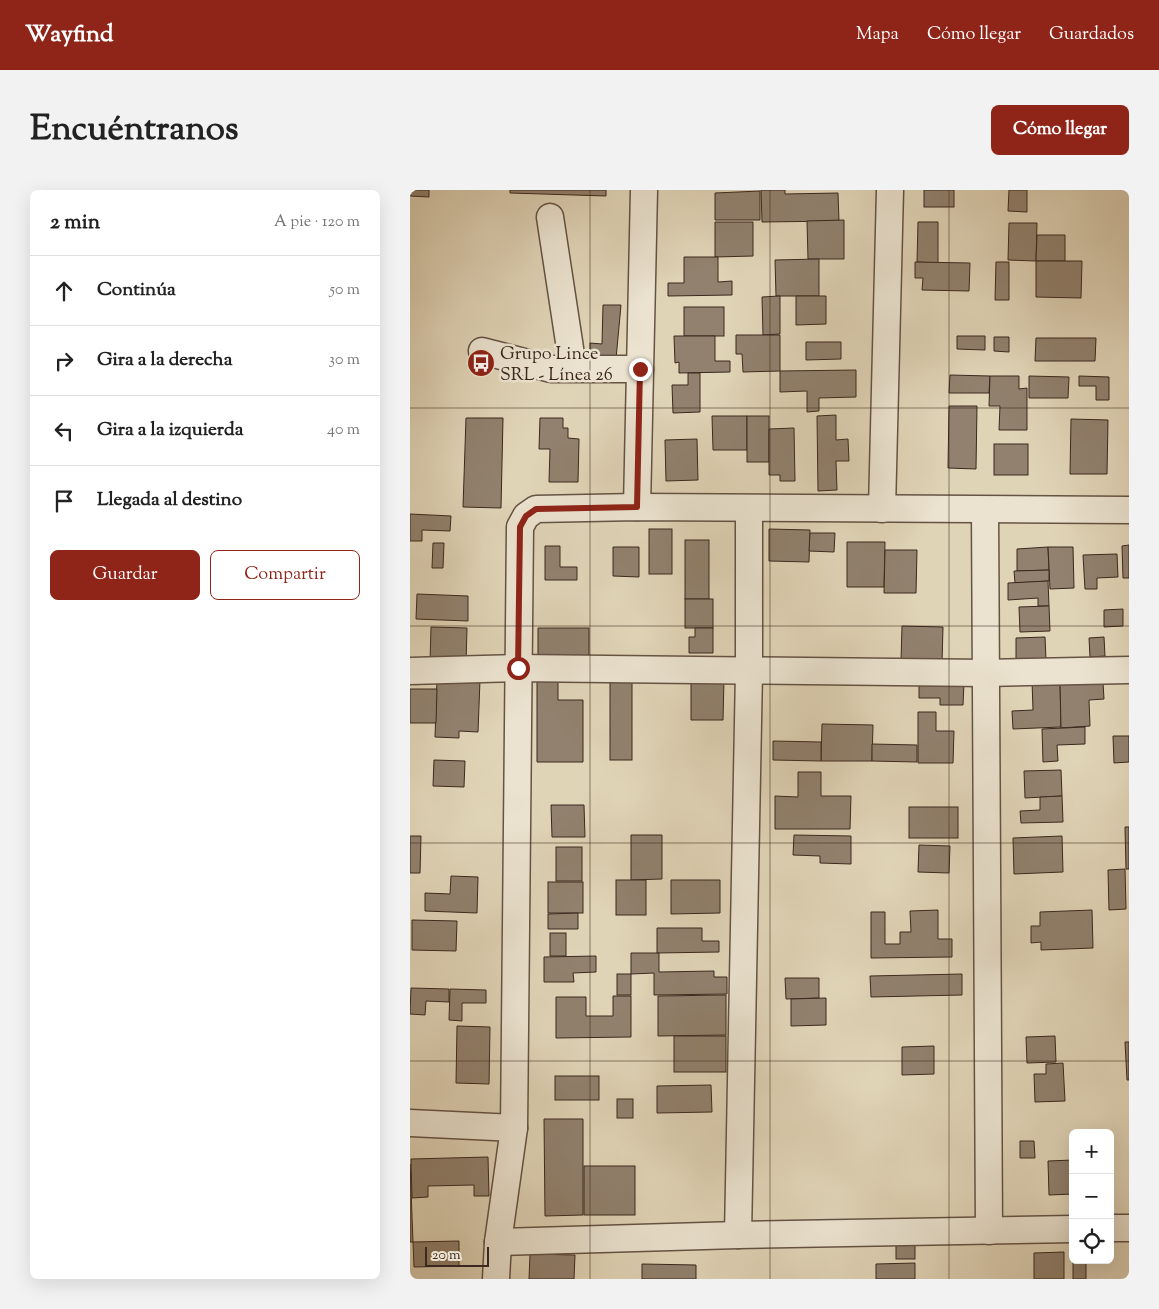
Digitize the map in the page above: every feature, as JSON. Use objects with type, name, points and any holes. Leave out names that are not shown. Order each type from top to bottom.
[{"type":"street","points":[[637,507],[644,190]]},
{"type":"street","points":[[882,509],[890,190]]},
{"type":"street","points":[[550,217],[573,368]]},
{"type":"street","points":[[482,351],[552,368],[640,369]]},
{"type":"street","points":[[496,1279],[498,1242],[514,1128],[520,527],[526,516],[536,509],[637,507],[1129,510]]},
{"type":"street","points":[[738,1235],[749,671],[749,509]]},
{"type":"street","points":[[985,510],[989,1231]]},
{"type":"street","points":[[410,671],[518,668],[985,673],[1129,670]]},
{"type":"street","points":[[410,1124],[514,1128]]},
{"type":"street","points":[[1114,1228],[1129,1228]]},
{"type":"street","points":[[498,1242],[738,1235],[1069,1229]]},
{"type":"building","points":[[410,190],[429,190],[429,197],[410,196]]},
{"type":"building","points":[[510,190],[606,190],[606,196],[510,193]]},
{"type":"building","points":[[761,190],[785,190],[785,194],[838,193],[839,221],[762,222]]},
{"type":"building","points":[[924,190],[954,190],[954,207],[924,207]]},
{"type":"building","points":[[1009,190],[1027,190],[1027,212],[1008,211]]},
{"type":"building","points":[[760,191],[760,220],[715,220],[715,193]]},
{"type":"building","points":[[844,220],[844,259],[808,259],[807,221]]},
{"type":"building","points":[[715,222],[753,222],[753,256],[715,257]]},
{"type":"building","points":[[918,222],[938,222],[938,263],[917,262]]},
{"type":"building","points":[[1009,223],[1037,223],[1036,261],[1008,260]]},
{"type":"building","points":[[1037,235],[1065,235],[1065,261],[1036,261]]},
{"type":"building","points":[[684,257],[718,257],[718,282],[732,281],[732,295],[668,296],[668,283],[684,283]]},
{"type":"building","points":[[819,259],[819,296],[776,296],[775,260]]},
{"type":"building","points":[[1036,261],[1082,261],[1081,298],[1036,297]]},
{"type":"building","points":[[915,262],[970,263],[969,291],[922,290],[923,278],[915,278]]},
{"type":"building","points":[[996,262],[1009,262],[1009,300],[995,300]]},
{"type":"building","points":[[780,296],[780,334],[763,335],[762,297]]},
{"type":"building","points":[[796,296],[826,296],[826,324],[796,325]]},
{"type":"building","points":[[603,305],[621,305],[616,359],[590,361],[590,343],[602,344]]},
{"type":"building","points":[[684,307],[724,307],[724,336],[684,336]]},
{"type":"building","points":[[736,335],[780,335],[780,371],[743,372],[742,354],[736,354]]},
{"type":"building","points":[[674,336],[715,336],[715,361],[730,361],[730,372],[679,373],[679,362],[675,363]]},
{"type":"building","points":[[957,336],[985,336],[985,350],[957,349]]},
{"type":"building","points":[[994,337],[1009,337],[1009,352],[994,351]]},
{"type":"building","points":[[1036,338],[1096,338],[1095,361],[1035,361]]},
{"type":"building","points":[[806,342],[841,342],[841,359],[806,360]]},
{"type":"building","points":[[856,370],[856,397],[819,398],[819,411],[807,412],[807,391],[780,392],[780,371]]},
{"type":"building","points":[[688,373],[700,373],[700,412],[673,413],[672,385],[688,385]]},
{"type":"building","points":[[950,375],[990,376],[989,393],[949,393]]},
{"type":"building","points":[[990,376],[1019,376],[1019,389],[1027,388],[1027,430],[999,430],[1000,406],[989,406]]},
{"type":"building","points":[[1029,376],[1069,377],[1068,398],[1029,398]]},
{"type":"building","points":[[1079,376],[1109,377],[1109,400],[1096,400],[1096,386],[1079,386]]},
{"type":"building","points":[[949,406],[977,406],[976,469],[948,468]]},
{"type":"building","points":[[836,415],[836,440],[848,439],[849,461],[836,461],[837,490],[818,491],[817,416]]},
{"type":"building","points":[[712,416],[747,416],[747,450],[713,450]]},
{"type":"building","points":[[747,416],[769,416],[769,462],[747,462]]},
{"type":"building","points":[[466,418],[503,418],[501,508],[463,507]]},
{"type":"building","points":[[540,418],[563,418],[563,428],[568,428],[568,438],[579,439],[578,482],[549,482],[550,449],[539,449]]},
{"type":"building","points":[[1071,419],[1108,420],[1107,474],[1070,474]]},
{"type":"building","points":[[794,428],[795,481],[780,481],[780,475],[769,475],[769,429]]},
{"type":"building","points":[[697,439],[698,480],[666,481],[665,440]]},
{"type":"building","points":[[994,444],[1028,444],[1028,475],[994,475]]},
{"type":"building","points":[[410,514],[451,516],[450,531],[422,530],[422,541],[410,541]]},
{"type":"building","points":[[649,529],[672,529],[672,574],[649,574]]},
{"type":"building","points":[[769,529],[810,530],[809,562],[769,561]]},
{"type":"building","points":[[810,533],[835,533],[834,552],[809,551]]},
{"type":"building","points":[[685,540],[709,540],[709,599],[685,599]]},
{"type":"building","points":[[847,542],[885,542],[884,587],[847,587]]},
{"type":"building","points":[[433,543],[444,543],[443,568],[432,568]]},
{"type":"building","points":[[1129,545],[1129,578],[1123,578],[1122,546]]},
{"type":"building","points":[[545,546],[560,546],[560,567],[577,567],[577,580],[545,580]]},
{"type":"building","points":[[613,547],[639,547],[639,577],[613,576]]},
{"type":"building","points":[[1048,547],[1049,570],[1017,571],[1017,549]]},
{"type":"building","points":[[1048,547],[1073,547],[1074,588],[1050,589]]},
{"type":"building","points":[[885,550],[917,550],[916,593],[884,593]]},
{"type":"building","points":[[1117,554],[1118,577],[1097,578],[1097,589],[1085,589],[1083,555]]},
{"type":"building","points":[[1049,570],[1049,581],[1015,583],[1014,571]]},
{"type":"building","points":[[1048,581],[1049,606],[1038,606],[1038,598],[1008,600],[1008,583]]},
{"type":"building","points":[[417,594],[468,596],[468,621],[416,619]]},
{"type":"building","points":[[685,599],[713,599],[713,628],[685,628]]},
{"type":"building","points":[[1049,606],[1050,631],[1020,632],[1019,607]]},
{"type":"building","points":[[1123,609],[1123,626],[1104,627],[1104,610]]},
{"type":"building","points":[[902,626],[943,627],[942,662],[901,661]]},
{"type":"building","points":[[431,627],[467,628],[466,663],[430,662]]},
{"type":"building","points":[[538,628],[589,628],[589,659],[538,660]]},
{"type":"building","points":[[695,628],[713,628],[713,653],[689,653],[689,637],[695,637]]},
{"type":"building","points":[[1045,637],[1046,660],[1016,661],[1016,638]]},
{"type":"building","points":[[1104,637],[1105,656],[1090,657],[1089,638]]},
{"type":"building","points":[[537,676],[558,676],[558,700],[583,700],[583,762],[537,762]]},
{"type":"building","points":[[691,678],[724,678],[723,720],[691,720]]},
{"type":"building","points":[[437,679],[480,680],[478,732],[459,731],[459,738],[435,737]]},
{"type":"building","points":[[610,679],[632,679],[632,760],[610,760]]},
{"type":"building","points":[[1060,680],[1061,727],[1013,729],[1012,711],[1033,710],[1032,681]]},
{"type":"building","points":[[919,682],[964,682],[963,705],[940,705],[940,698],[919,698]]},
{"type":"building","points":[[1103,683],[1104,699],[1089,700],[1090,726],[1061,728],[1060,684]]},
{"type":"building","points":[[410,689],[437,689],[436,723],[410,723]]},
{"type":"building","points":[[918,712],[936,712],[936,731],[954,731],[953,763],[918,763]]},
{"type":"building","points":[[822,724],[873,725],[872,761],[821,761]]},
{"type":"building","points":[[1085,727],[1085,744],[1057,745],[1058,761],[1043,762],[1042,729]]},
{"type":"building","points":[[1113,736],[1129,736],[1129,762],[1114,763]]},
{"type":"building","points":[[773,741],[821,742],[821,761],[773,760]]},
{"type":"building","points":[[872,744],[917,745],[917,762],[872,761]]},
{"type":"building","points":[[434,760],[465,761],[464,787],[433,786]]},
{"type":"building","points":[[1061,770],[1062,796],[1025,798],[1024,771]]},
{"type":"building","points":[[798,772],[821,772],[821,796],[851,796],[850,829],[775,829],[775,796],[798,797]]},
{"type":"building","points":[[1062,796],[1063,822],[1021,823],[1020,811],[1040,810],[1040,797]]},
{"type":"building","points":[[551,805],[584,805],[585,837],[552,837]]},
{"type":"building","points":[[909,807],[958,807],[958,838],[909,838]]},
{"type":"building","points":[[1125,827],[1129,827],[1129,869],[1126,869]]},
{"type":"building","points":[[631,835],[662,835],[662,879],[631,880]]},
{"type":"building","points":[[794,835],[851,836],[851,864],[820,863],[820,856],[793,855]]},
{"type":"building","points":[[410,836],[421,836],[420,873],[410,873]]},
{"type":"building","points":[[1062,836],[1063,872],[1014,874],[1013,838]]},
{"type":"building","points":[[919,845],[950,846],[949,873],[918,872]]},
{"type":"building","points":[[556,847],[582,847],[582,881],[556,881]]},
{"type":"building","points":[[1125,869],[1126,909],[1109,910],[1108,870]]},
{"type":"building","points":[[451,876],[478,877],[477,913],[425,911],[425,893],[450,894]]},
{"type":"building","points":[[616,880],[646,880],[646,915],[616,915]]},
{"type":"building","points":[[671,880],[720,880],[720,913],[671,914]]},
{"type":"building","points":[[548,882],[583,882],[583,913],[548,913]]},
{"type":"building","points":[[938,910],[938,939],[952,939],[952,957],[871,958],[871,912],[885,912],[885,944],[900,944],[900,932],[911,932],[910,911]]},
{"type":"building","points":[[1092,910],[1093,948],[1041,950],[1041,942],[1031,943],[1031,926],[1040,926],[1040,912]]},
{"type":"building","points":[[578,913],[578,929],[548,929],[548,914]]},
{"type":"building","points":[[412,920],[457,921],[456,951],[412,950]]},
{"type":"building","points":[[657,928],[702,928],[702,941],[719,941],[719,952],[657,953]]},
{"type":"building","points":[[550,933],[566,933],[566,956],[550,956]]},
{"type":"building","points":[[631,953],[659,953],[659,972],[714,971],[714,977],[727,977],[727,994],[654,995],[654,973],[631,974]]},
{"type":"building","points":[[596,956],[596,972],[573,973],[574,982],[544,982],[544,957]]},
{"type":"building","points":[[617,974],[631,974],[631,995],[617,995]]},
{"type":"building","points":[[962,974],[962,995],[871,997],[870,976]]},
{"type":"building","points":[[785,978],[819,978],[819,998],[786,999]]},
{"type":"building","points":[[411,988],[449,989],[449,1002],[426,1001],[425,1015],[410,1014]]},
{"type":"building","points":[[450,989],[486,990],[486,1003],[462,1003],[462,1021],[449,1020]]},
{"type":"building","points":[[726,995],[726,1035],[658,1036],[658,996]]},
{"type":"building","points":[[613,996],[631,996],[631,1037],[556,1038],[556,997],[586,997],[586,1016],[613,1016]]},
{"type":"building","points":[[826,998],[826,1025],[791,1026],[791,999]]},
{"type":"building","points":[[457,1026],[490,1027],[489,1084],[456,1083]]},
{"type":"building","points":[[674,1036],[726,1036],[726,1072],[674,1072]]},
{"type":"building","points":[[1055,1036],[1056,1062],[1027,1063],[1026,1037]]},
{"type":"building","points":[[1125,1042],[1129,1042],[1129,1080],[1127,1080]]},
{"type":"building","points":[[934,1046],[934,1074],[902,1075],[902,1047]]},
{"type":"building","points":[[1063,1063],[1065,1101],[1035,1102],[1034,1074],[1046,1074],[1046,1064]]},
{"type":"building","points":[[555,1076],[599,1076],[599,1100],[555,1100]]},
{"type":"building","points":[[711,1085],[712,1112],[657,1113],[657,1086]]},
{"type":"building","points":[[617,1099],[633,1099],[633,1118],[617,1118]]},
{"type":"building","points":[[544,1119],[583,1119],[583,1215],[545,1216]]},
{"type":"building","points":[[1020,1141],[1034,1141],[1035,1158],[1020,1158]]},
{"type":"building","points":[[488,1157],[489,1196],[474,1196],[474,1185],[428,1186],[428,1197],[412,1198],[411,1159]]},
{"type":"building","points":[[1069,1160],[1069,1194],[1049,1195],[1048,1161]]},
{"type":"building","points":[[410,1164],[413,1242],[410,1242]]},
{"type":"building","points":[[584,1166],[635,1166],[635,1215],[584,1215]]},
{"type":"building","points":[[896,1237],[915,1237],[915,1259],[896,1259]]},
{"type":"building","points":[[459,1241],[459,1266],[414,1267],[413,1242]]},
{"type":"building","points":[[1064,1252],[1064,1279],[1034,1279],[1034,1253]]},
{"type":"building","points":[[530,1254],[575,1255],[574,1279],[529,1279]]},
{"type":"building","points":[[915,1263],[915,1279],[876,1279],[876,1264]]},
{"type":"building","points":[[642,1264],[696,1265],[696,1279],[642,1279]]},
{"type":"building","points":[[1073,1264],[1086,1264],[1086,1279],[1073,1279]]},
{"type":"place","name":"Grupo Lince SRL - Línea 26","points":[[481,363]]},
{"type":"route","points":[[518,668],[520,527],[526,516],[536,509],[637,507],[640,369]]}]
